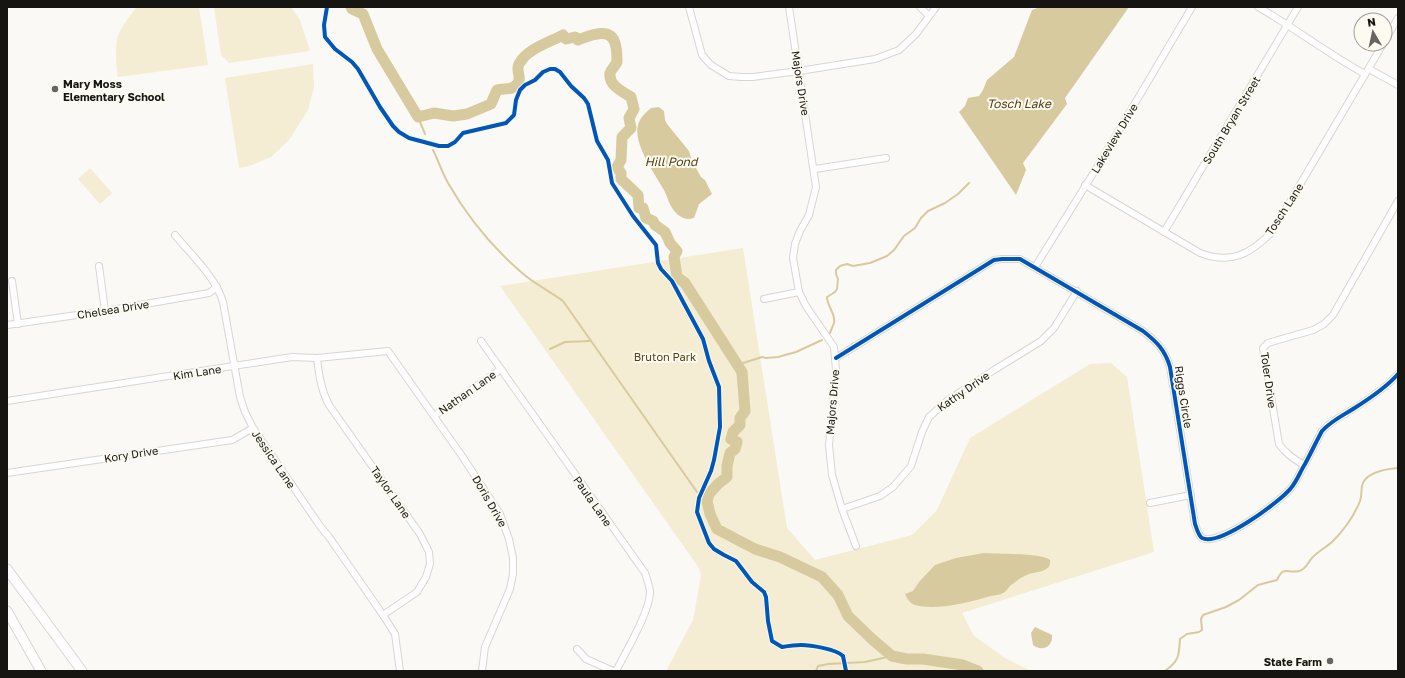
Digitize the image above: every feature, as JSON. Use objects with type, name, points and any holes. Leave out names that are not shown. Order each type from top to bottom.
[{"type":"highway","points":[[7,569],[82,671]]},
{"type":"highway","points":[[7,611],[41,671]]},
{"type":"street","points":[[688,7],[702,55],[711,65],[729,76],[753,77],[875,59],[899,50],[916,34],[936,7]]},
{"type":"street","name":"Majors Drive","points":[[789,7],[815,169],[816,187],[809,215],[800,231],[792,258],[799,292],[806,306],[834,346],[836,370],[828,445],[832,474],[842,509],[856,546]]},
{"type":"street","points":[[920,7],[929,16]]},
{"type":"street","name":"Lakeview Drive","points":[[1035,267],[1192,7]]},
{"type":"street","points":[[1258,7],[1288,24],[1339,60],[1398,85]]},
{"type":"street","name":"South Bryan Street","points":[[1164,232],[1298,7]]},
{"type":"street","name":"Tosch Lane","points":[[1085,185],[1200,253],[1220,258],[1233,257],[1250,251],[1258,246],[1272,232],[1378,52]]},
{"type":"street","points":[[815,169],[886,158]]},
{"type":"street","name":"Toler Drive","points":[[1304,465],[1290,457],[1279,444],[1263,348],[1268,343],[1319,327],[1333,315],[1398,201]]},
{"type":"street","name":"Jessica Lane","points":[[175,235],[217,287],[223,302],[240,397],[253,428],[395,634],[400,671]]},
{"type":"street","name":"Riggs Circle","points":[[836,358],[994,260],[1020,259],[1143,331],[1157,343],[1167,356],[1196,529],[1202,538],[1208,540],[1246,524],[1269,509],[1291,488],[1322,431],[1327,425],[1335,418],[1361,404],[1391,382],[1398,374]]},
{"type":"street","points":[[99,266],[106,311]]},
{"type":"street","points":[[12,281],[18,324]]},
{"type":"street","name":"Chelsea Drive","points":[[7,326],[209,293],[217,287]]},
{"type":"street","points":[[764,299],[799,292]]},
{"type":"street","name":"Kathy Drive","points":[[842,509],[880,496],[893,487],[911,466],[922,432],[929,417],[948,400],[1041,341],[1054,328],[1077,292]]},
{"type":"street","name":"Paula Lane","points":[[481,340],[645,573],[650,592],[646,610],[614,671]]},
{"type":"street","name":"Kim Lane","points":[[7,401],[292,357],[317,358],[388,351]]},
{"type":"street","name":"Doris Drive","points":[[388,351],[462,456],[500,514],[510,538],[513,558],[513,574],[510,589],[485,647],[482,671]]},
{"type":"street","name":"Taylor Lane","points":[[317,358],[319,378],[326,400],[420,534],[429,552],[430,564],[426,577],[417,592],[383,615]]},
{"type":"street","name":"Nathan Lane","points":[[434,416],[501,369]]},
{"type":"street","name":"Kory Drive","points":[[7,473],[232,440],[253,428]]},
{"type":"street","points":[[1150,503],[1191,495]]},
{"type":"street","points":[[577,649],[586,659],[614,671]]},
{"type":"green space","points":[[137,7],[199,7],[208,65],[118,77],[116,48],[118,35]]},
{"type":"green space","points":[[214,7],[291,7],[300,20],[310,51],[229,63],[221,55]]},
{"type":"green space","points":[[313,64],[314,87],[308,110],[289,140],[271,157],[249,166],[239,168],[225,78]]},
{"type":"green space","points":[[90,168],[112,193],[100,204],[78,179]]},
{"type":"green space","name":"Bruton Park","points":[[743,248],[787,528],[815,560],[912,535],[937,510],[970,438],[1090,364],[1111,363],[1127,377],[1154,552],[962,613],[974,636],[1005,658],[1031,671],[666,671],[693,620],[701,576],[699,568],[500,286]]},
{"type":"water","name":"Tosch Lake","points":[[1040,7],[1129,7],[1065,98],[1067,104],[1023,163],[1026,170],[1016,195],[959,112],[965,106],[968,98],[979,96],[987,80],[1014,57],[1032,10]]},
{"type":"water","name":"Hill Pond","points":[[659,107],[664,111],[667,124],[689,151],[692,161],[701,177],[705,180],[712,194],[699,204],[694,218],[683,218],[673,209],[646,159],[639,141],[637,133],[640,120],[651,108]]},
{"type":"water","points":[[984,553],[1038,556],[1050,560],[1050,564],[1042,571],[1020,578],[1002,594],[973,601],[953,605],[924,607],[913,604],[907,598],[905,594],[913,591],[919,582],[935,565],[956,558]]},
{"type":"water","points":[[1035,627],[1052,635],[1051,643],[1046,647],[1040,648],[1033,645],[1031,633]]},
{"type":"waterway","points":[[351,7],[352,9],[363,14],[377,49],[418,117],[434,113],[453,116],[467,114],[491,104],[497,90],[513,88],[519,82],[518,67],[527,54],[532,50],[563,35],[566,39],[575,37],[578,40],[599,34],[609,35],[612,38],[615,43],[617,62],[610,73],[611,81],[617,88],[631,97],[634,109],[629,118],[631,128],[622,137],[621,160],[617,167],[621,173],[621,179],[638,195],[639,208],[643,208],[646,218],[653,221],[655,225],[665,232],[670,243],[677,251],[674,257],[677,277],[685,283],[742,372],[745,411],[740,418],[740,425],[733,432],[731,439],[737,442],[735,449],[730,453],[727,466],[727,477],[709,494],[707,501],[710,514],[717,529],[755,549],[780,557],[822,577],[838,595],[848,616],[892,656],[963,665],[978,671]]},
{"type":"waterway","points":[[418,117],[425,134]]},
{"type":"waterway","points":[[433,150],[448,183],[472,219],[490,242],[521,272],[563,301],[697,492]]},
{"type":"waterway","points":[[830,333],[834,320],[827,297],[837,289],[838,279],[836,270],[840,266],[847,264],[853,266],[870,263],[887,256],[894,250],[904,236],[915,228],[921,218],[928,211],[945,203],[958,194],[969,183]]},
{"type":"waterway","points":[[737,365],[762,357],[778,357],[796,352],[822,340]]},
{"type":"waterway","points":[[550,349],[565,342],[591,341]]},
{"type":"waterway","points":[[1165,671],[1176,661],[1180,639],[1187,634],[1202,630],[1201,619],[1203,615],[1226,607],[1239,600],[1258,585],[1277,580],[1279,575],[1284,571],[1295,572],[1307,566],[1314,556],[1333,541],[1349,522],[1360,501],[1362,486],[1367,477],[1377,472],[1398,468]]},
{"type":"waterway","points":[[704,498],[707,501]]},
{"type":"waterway","points":[[816,671],[818,666],[828,664],[865,662],[892,656]]},
{"type":"cycle path","points":[[327,7],[324,25],[325,37],[335,49],[352,62],[358,69],[393,126],[409,138],[439,146],[448,146],[455,142],[463,133],[506,123],[514,115],[516,100],[520,90],[525,85],[535,80],[543,72],[550,69],[555,69],[560,72],[571,86],[584,98],[588,104],[597,141],[608,160],[612,183],[633,216],[656,245],[658,263],[661,269],[672,281],[703,339],[709,361],[719,387],[720,427],[714,460],[711,471],[699,498],[697,512],[709,543],[714,549],[736,561],[752,582],[764,592],[772,641],[782,647],[805,645],[835,651],[843,656],[846,671]]},
{"type":"cycle path","points":[[836,358],[994,260],[1020,259],[1143,331],[1163,351],[1170,367],[1195,524],[1201,537],[1210,539],[1222,536],[1235,530],[1275,503],[1291,488],[1295,482],[1325,427],[1377,393],[1398,374]]},
{"type":"place","name":"Mary Moss Elementary School","points":[[55,89]]},
{"type":"place","name":"State Farm","points":[[1330,661]]}]
